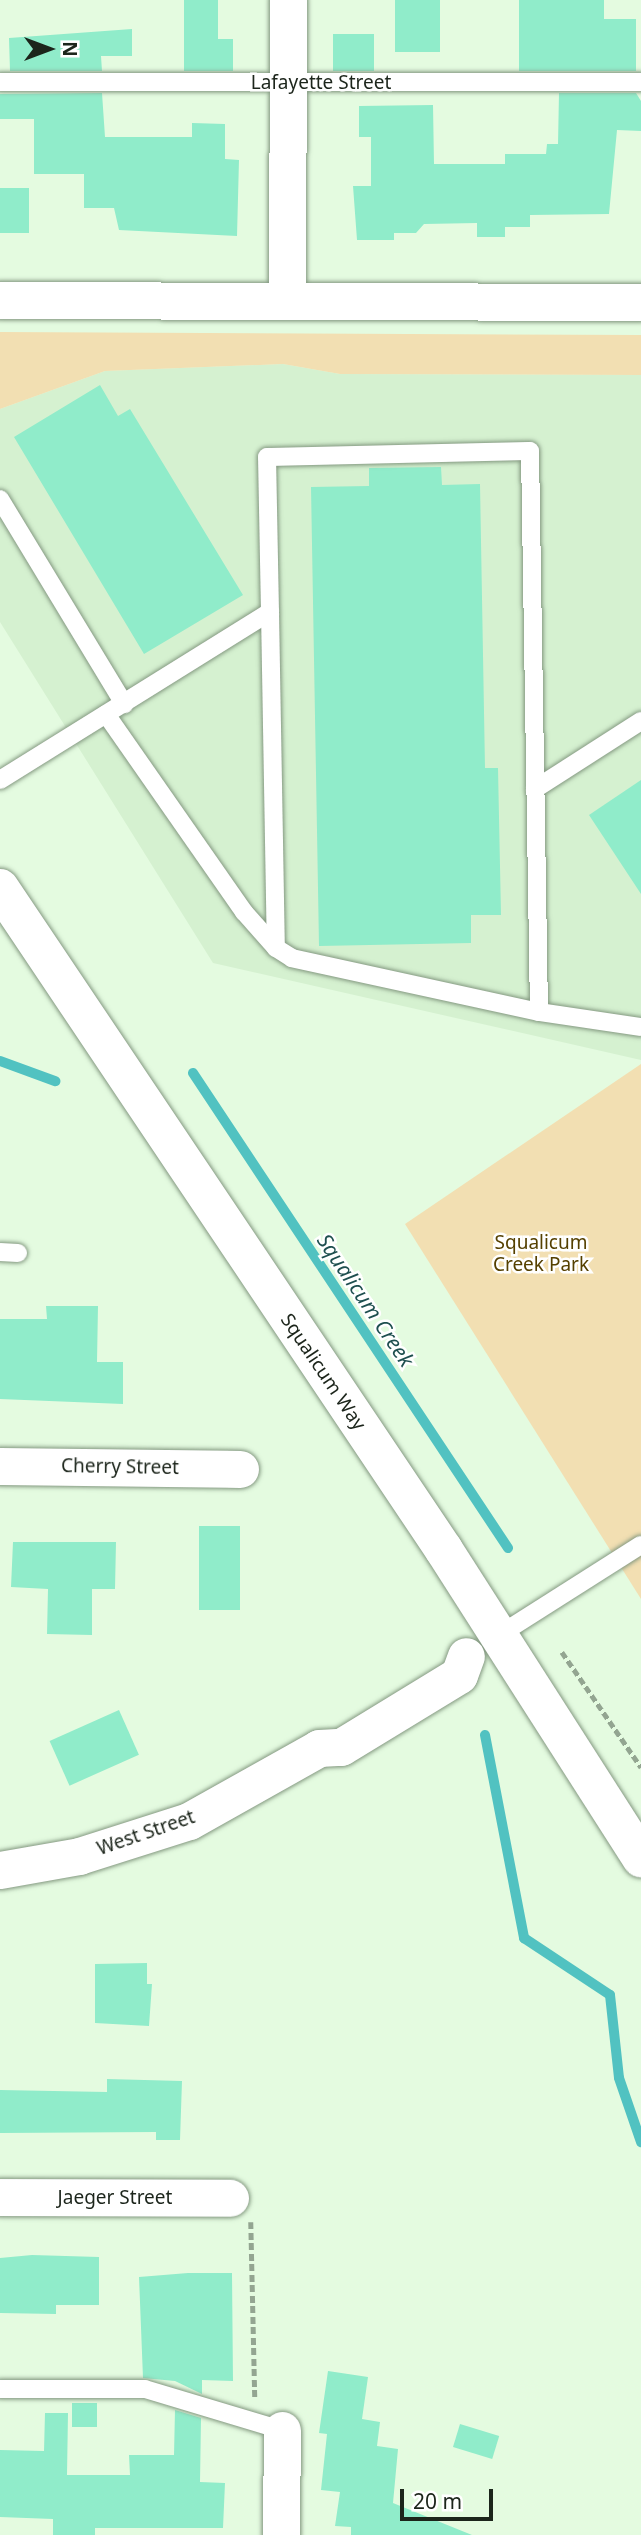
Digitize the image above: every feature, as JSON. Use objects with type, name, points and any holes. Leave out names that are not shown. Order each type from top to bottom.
[{"type":"street","points":[[288,0],[288,301]]},
{"type":"street","points":[[0,300],[641,302]]},
{"type":"street","name":"Squalicum Way","points":[[0,888],[499,1635],[641,1858]]},
{"type":"street","name":"Cherry Street","points":[[0,1466],[240,1469]]},
{"type":"street","name":"West Street","points":[[0,1870],[79,1856],[189,1821],[319,1748],[328,1726],[447,1654],[466,1656],[499,1635]]},
{"type":"street","name":"Jaeger Street","points":[[0,2197],[230,2198]]},
{"type":"street","points":[[269,2426],[281,2535]]},
{"type":"lane","name":"Lafayette Street","points":[[0,82],[641,82]]},
{"type":"lane","points":[[276,948],[267,457],[530,451],[539,1012]]},
{"type":"lane","points":[[0,499],[124,704]]},
{"type":"lane","points":[[0,780],[270,612]]},
{"type":"lane","points":[[106,715],[244,912],[276,948],[292,958],[539,1012],[641,1027]]},
{"type":"lane","points":[[535,789],[641,721]]},
{"type":"lane","points":[[499,1635],[641,1545]]},
{"type":"lane","points":[[0,2389],[145,2389],[269,2426]]},
{"type":"path","points":[[562,1652],[641,1767]]},
{"type":"path","points":[[230,2198],[254,2225],[269,2426]]},
{"type":"shaded area","points":[[283,364],[340,374],[641,375],[641,1060],[213,963],[0,622],[0,409],[105,371]]},
{"type":"green space","points":[[0,332],[641,335],[641,375],[340,374],[283,364],[105,371],[0,409]]},
{"type":"green space","name":"Squalicum Creek Park","points":[[641,1064],[641,1599],[405,1224]]},
{"type":"building","points":[[184,0],[218,0],[218,39],[233,39],[233,71],[184,71]]},
{"type":"building","points":[[395,0],[440,0],[440,52],[395,52]]},
{"type":"building","points":[[519,0],[604,0],[604,19],[636,19],[636,71],[519,71]]},
{"type":"building","points":[[132,29],[132,56],[101,56],[102,71],[10,71],[9,38]]},
{"type":"building","points":[[333,34],[374,34],[374,71],[333,71]]},
{"type":"building","points":[[102,93],[105,137],[192,137],[192,123],[225,124],[225,159],[239,160],[237,236],[119,230],[114,208],[84,208],[84,174],[34,174],[34,119],[0,119],[0,94]]},
{"type":"building","points":[[559,93],[636,93],[641,101],[641,131],[617,130],[609,214],[530,215],[530,227],[505,227],[505,237],[477,237],[477,223],[424,224],[416,233],[394,233],[394,240],[357,240],[353,186],[371,186],[371,137],[359,137],[359,106],[433,105],[434,164],[505,164],[505,154],[546,154],[547,144],[558,144]]},
{"type":"building","points":[[0,188],[29,188],[29,233],[0,233]]},
{"type":"building","points":[[100,385],[118,416],[130,409],[243,595],[144,654],[14,437]]},
{"type":"building","points":[[441,467],[442,485],[480,484],[485,768],[498,768],[501,915],[471,915],[471,943],[319,946],[311,487],[369,486],[369,468]]},
{"type":"building","points":[[641,780],[641,894],[589,815]]},
{"type":"building","points":[[46,1306],[98,1306],[97,1362],[123,1362],[123,1404],[0,1399],[0,1319],[47,1319]]},
{"type":"building","points":[[199,1526],[240,1526],[240,1610],[199,1610]]},
{"type":"building","points":[[13,1542],[116,1542],[115,1589],[92,1589],[92,1635],[47,1634],[48,1589],[11,1587]]},
{"type":"building","points":[[119,1710],[139,1755],[70,1786],[50,1741]]},
{"type":"building","points":[[147,1963],[147,1984],[152,1984],[149,2026],[95,2023],[95,1964]]},
{"type":"building","points":[[107,2079],[182,2081],[180,2140],[156,2140],[156,2132],[0,2133],[0,2090],[107,2092]]},
{"type":"building","points":[[32,2255],[99,2257],[99,2305],[56,2305],[56,2314],[0,2313],[0,2258]]},
{"type":"building","points":[[232,2273],[233,2381],[202,2380],[202,2394],[175,2381],[143,2378],[139,2277]]},
{"type":"building","points":[[328,2371],[368,2377],[362,2419],[380,2422],[377,2446],[398,2449],[393,2503],[472,2535],[351,2535],[351,2527],[335,2526],[340,2492],[321,2490],[327,2434],[319,2433]]},
{"type":"building","points":[[72,2403],[97,2403],[97,2427],[72,2427]]},
{"type":"building","points":[[175,2410],[201,2418],[200,2482],[225,2483],[223,2528],[95,2528],[95,2535],[53,2535],[53,2519],[0,2517],[0,2450],[44,2451],[45,2413],[68,2413],[67,2475],[130,2475],[129,2455],[174,2455]]},
{"type":"building","points":[[460,2424],[499,2436],[492,2459],[453,2447]]},
{"type":"waterway","name":"Squalicum Creek","points":[[0,1061],[55,1081]]},
{"type":"waterway","name":"Squalicum Creek","points":[[193,1073],[508,1548]]},
{"type":"waterway","name":"Squalicum Creek","points":[[485,1735],[524,1938],[610,1995],[619,2078],[641,2142]]}]
